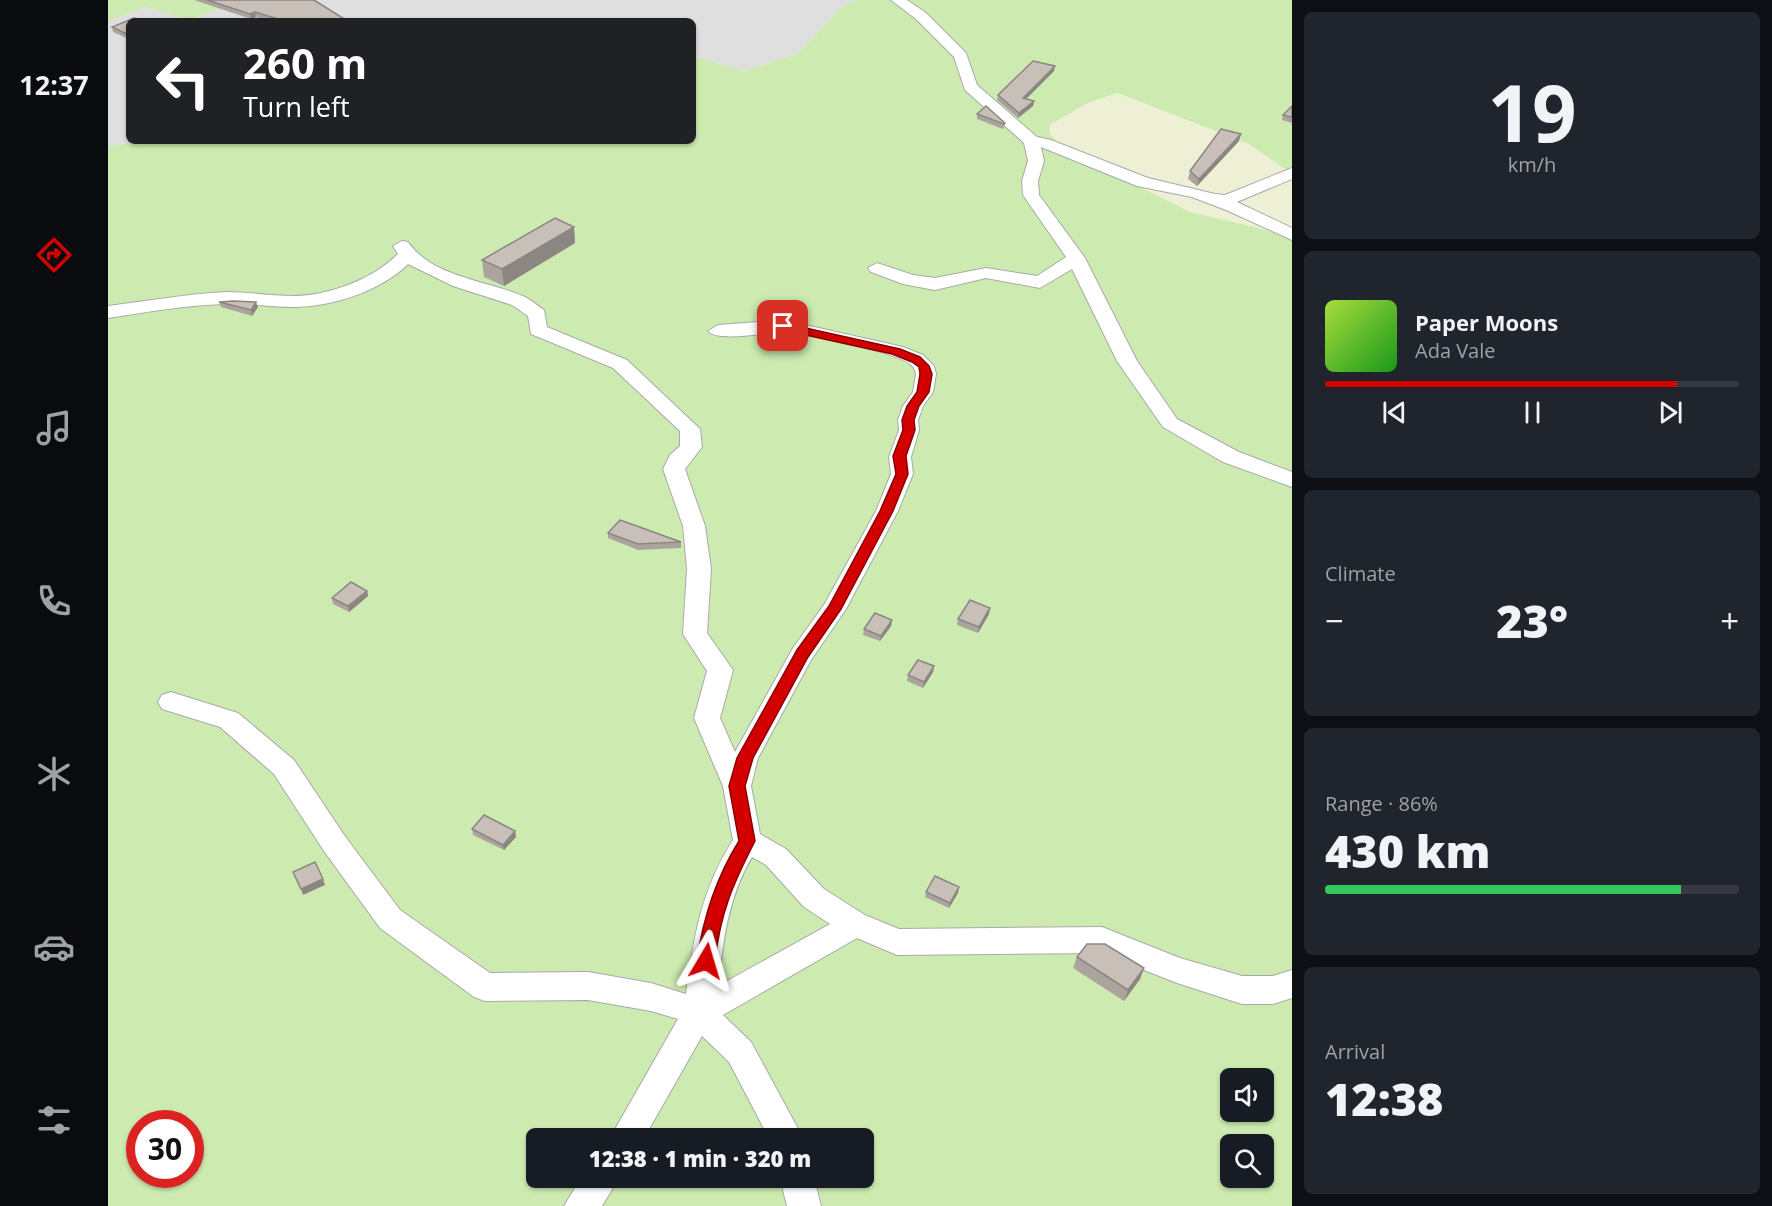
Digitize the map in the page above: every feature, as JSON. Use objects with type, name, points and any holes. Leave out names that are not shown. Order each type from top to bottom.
[{"type":"street","points":[[898,0],[921,16],[961,56],[970,87],[1032,141],[1062,150],[1143,182],[1211,199],[1292,235]]},
{"type":"street","points":[[1032,141],[1036,161],[1030,181],[1031,195],[1076,258],[1127,362],[1170,423],[1195,440],[1231,458],[1292,480]]},
{"type":"street","points":[[1036,161],[1062,150]]},
{"type":"street","points":[[1211,199],[1227,200],[1292,173]]},
{"type":"street","points":[[1264,186],[1292,194]]},
{"type":"street","points":[[108,312],[225,298],[302,301],[322,298],[376,278],[401,263],[404,251],[459,282],[519,301],[537,314],[538,330],[620,364],[690,429],[691,447],[678,460],[674,468],[694,526],[699,569],[695,634],[720,670],[707,718],[737,786],[747,841],[731,867],[710,926],[699,1012],[632,1128]]},
{"type":"street","points":[[877,268],[909,280],[935,284],[986,273],[1040,282],[1076,258]]},
{"type":"street","points":[[718,331],[783,326],[825,334],[896,351],[916,359],[924,366],[926,374],[923,392],[913,406],[908,420],[909,430],[900,456],[902,474],[887,511],[834,609],[802,654],[774,703],[745,758],[737,786]]},
{"type":"street","points":[[171,702],[229,720],[284,767],[334,843],[390,919],[485,987],[588,986],[651,997],[699,1012],[740,1052],[781,1128]]},
{"type":"street","points":[[747,841],[776,857],[814,898],[855,924],[897,942],[1102,940],[1177,970],[1242,990],[1273,990],[1292,984]]},
{"type":"street","points":[[699,1012],[855,924]]},
{"type":"street","points":[[581,1206],[594,1188]]},
{"type":"street","points":[[800,1188],[804,1206]]},
{"type":"shaded area","points":[[241,0],[855,0],[840,9],[799,53],[744,71],[696,57],[696,18],[195,18]]},
{"type":"shaded area","points":[[145,7],[183,18],[126,18],[126,143],[108,147],[108,21]]},
{"type":"green space","points":[[108,0],[241,0],[195,18],[183,18],[145,7],[108,21]]},
{"type":"green space","points":[[855,0],[1292,0],[1292,174],[1249,144],[1118,93],[1090,102],[1049,125],[1050,134],[1064,149],[1190,212],[1292,236],[1292,1206],[108,1206],[108,147],[126,143],[696,144],[696,57],[744,71],[799,53],[840,9]]},
{"type":"green space","points":[[1118,93],[1249,144],[1292,174],[1292,236],[1190,212],[1064,149],[1050,134],[1048,125],[1090,102]]},
{"type":"building","points":[[207,0],[314,0],[343,18],[275,18],[255,12],[250,14]]},
{"type":"building","points":[[126,21],[126,34],[112,27]]},
{"type":"building","points":[[1033,61],[1055,66],[1023,98],[1034,101],[1019,113],[998,95]]},
{"type":"building","points":[[986,106],[1005,123],[977,114]]},
{"type":"building","points":[[1292,106],[1292,117],[1283,115]]},
{"type":"building","points":[[1221,129],[1241,134],[1199,179],[1190,171]]},
{"type":"building","points":[[555,218],[574,227],[502,269],[482,260]]},
{"type":"building","points":[[219,302],[256,302],[251,310]]},
{"type":"building","points":[[620,520],[681,542],[638,544],[608,533]]},
{"type":"building","points":[[351,582],[367,591],[348,606],[332,598]]},
{"type":"building","points":[[970,600],[990,608],[979,627],[958,619]]},
{"type":"building","points":[[875,613],[892,620],[881,636],[864,629]]},
{"type":"building","points":[[918,660],[934,666],[924,682],[908,675]]},
{"type":"building","points":[[484,815],[515,831],[503,845],[472,829]]},
{"type":"building","points":[[315,862],[323,879],[301,889],[293,872]]},
{"type":"building","points":[[935,876],[959,887],[950,903],[926,892]]},
{"type":"building","points":[[1087,944],[1105,944],[1144,968],[1128,990],[1077,957]]},
{"type":"route","points":[[706,961],[710,926],[731,867],[747,841],[737,786],[745,758],[802,654],[834,609],[887,511],[902,474],[900,456],[909,430],[908,420],[913,406],[923,392],[926,374],[924,366],[916,359],[896,351],[783,326]]}]
